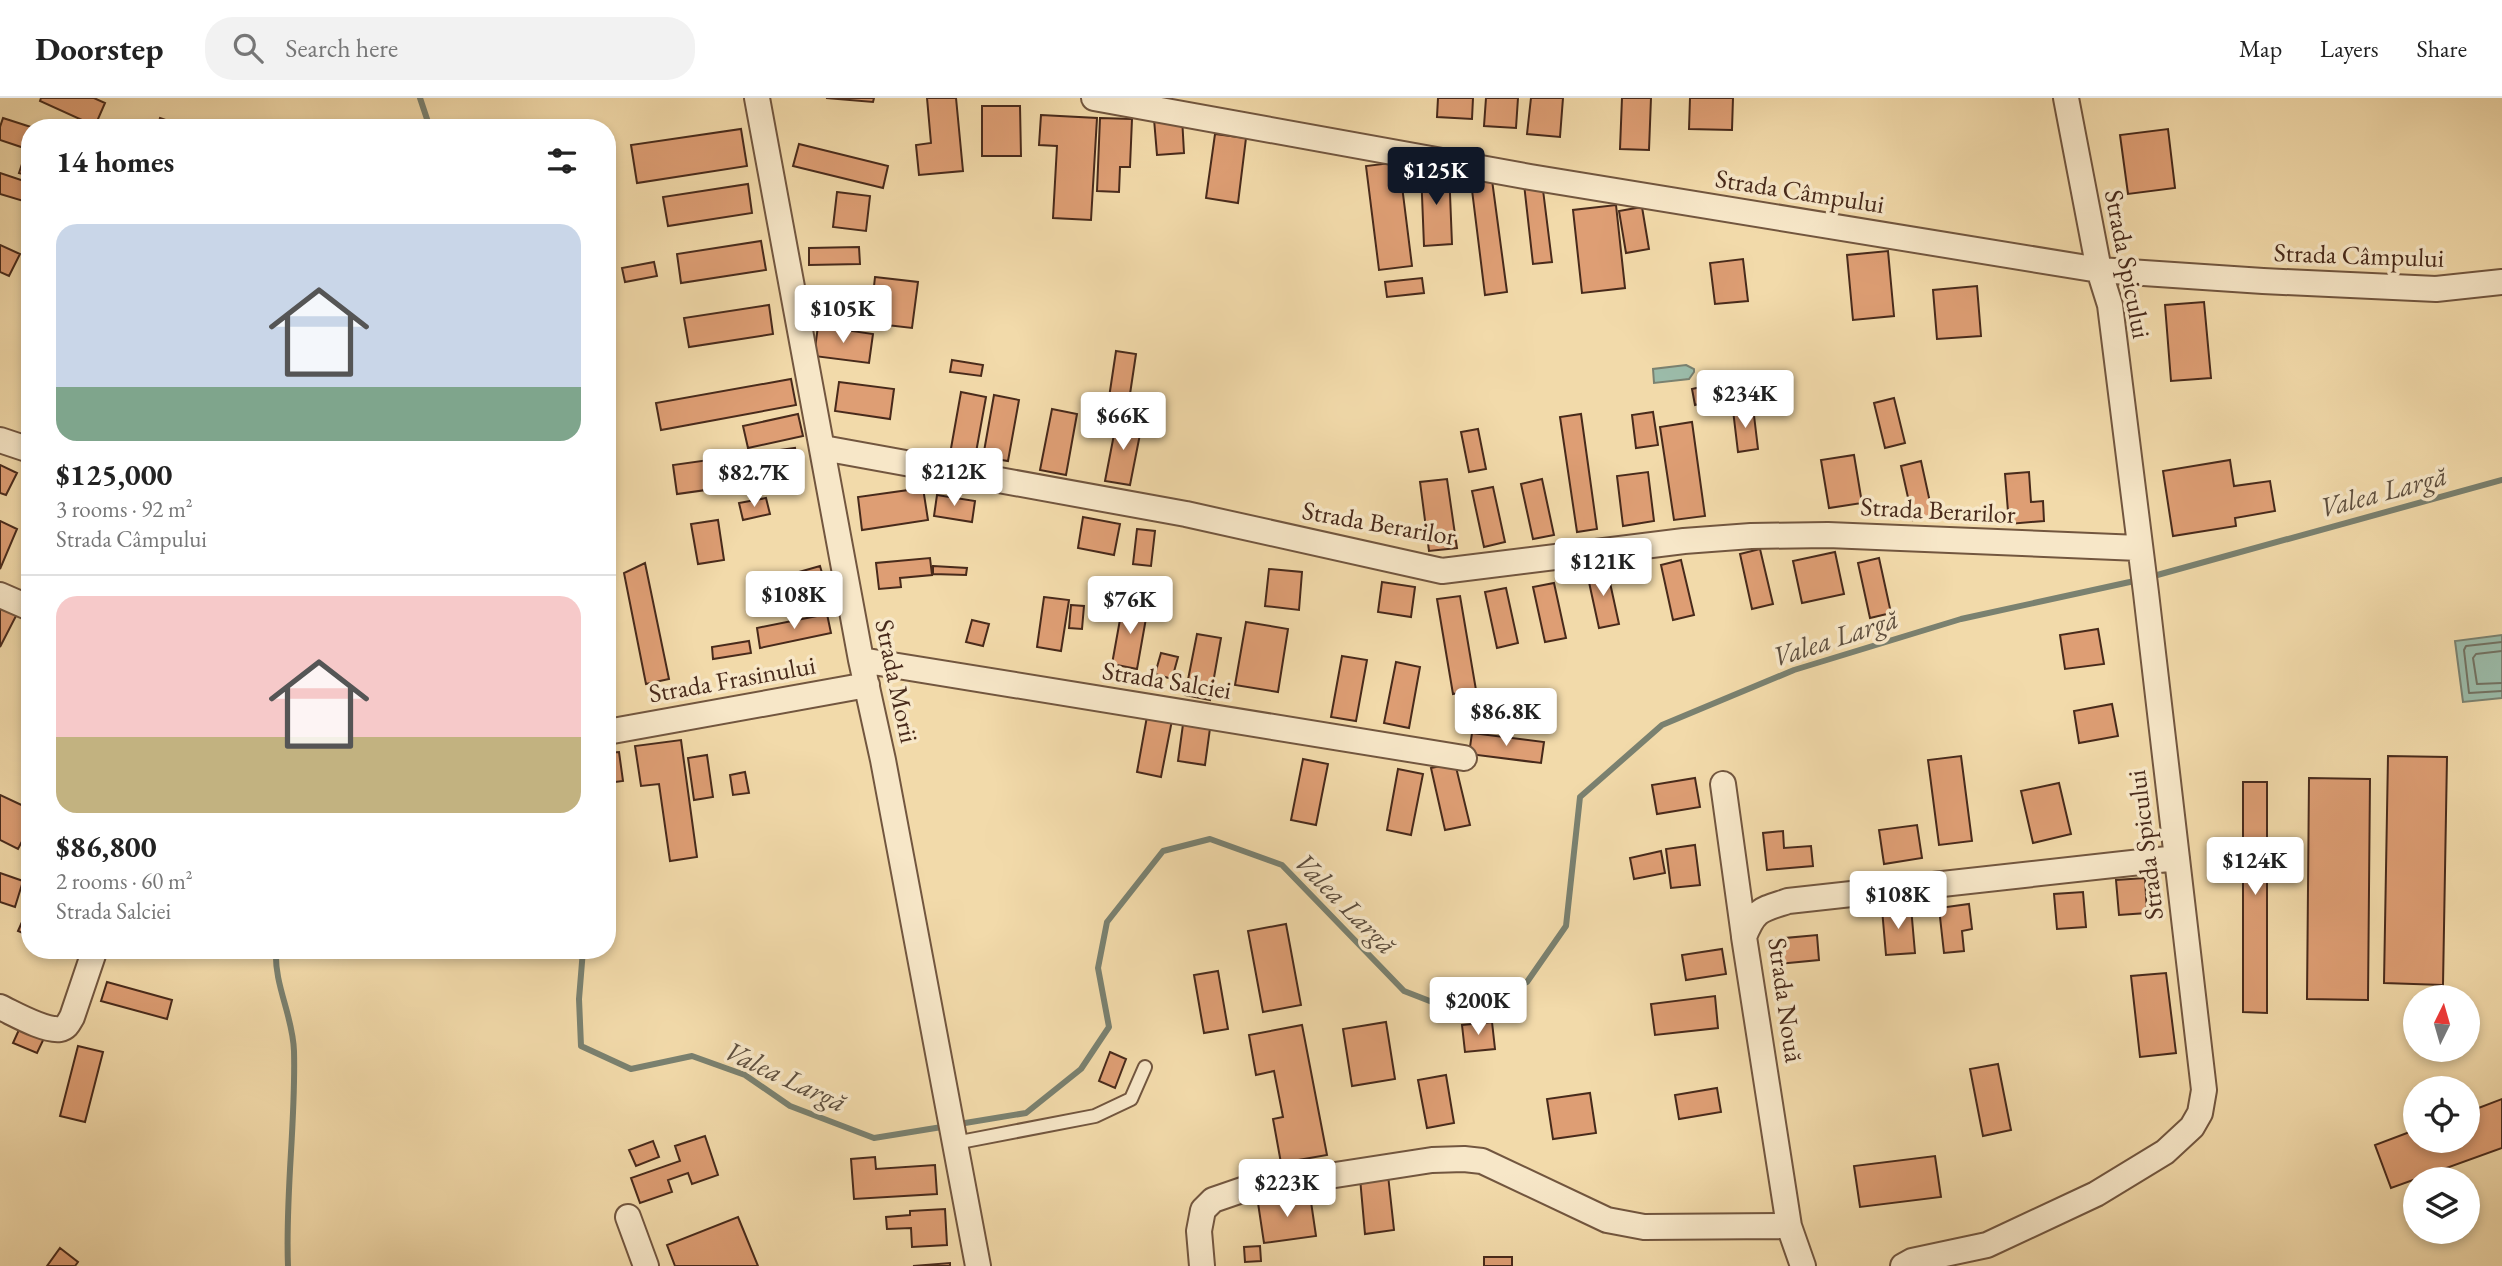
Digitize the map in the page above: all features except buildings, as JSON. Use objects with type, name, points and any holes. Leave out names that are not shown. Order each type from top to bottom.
[{"type":"street","name":"Strada Morii","points":[[757,98],[861,660],[978,1266]]},
{"type":"street","name":"Strada Câmpului","points":[[1094,98],[1530,177],[2099,270],[2436,289],[2502,282]]},
{"type":"street","name":"Strada Spicului","points":[[1903,1266],[1912,1261],[1987,1245],[2096,1194],[2165,1152],[2192,1127],[2200,1113],[2204,1090],[2110,305],[2099,270],[2066,98]]},
{"type":"street","points":[[0,440],[21,447]]},
{"type":"street","name":"Strada Berarilor","points":[[823,448],[1186,514],[1441,571],[1684,541],[1751,536],[1828,535],[2141,557]]},
{"type":"street","points":[[0,596],[21,604]]},
{"type":"street","name":"Strada Salciei","points":[[861,660],[1464,758]]},
{"type":"street","name":"Strada Frasinului","points":[[616,730],[867,685]]},
{"type":"street","points":[[1723,784],[1744,937]]},
{"type":"street","name":"Strada Nouă","points":[[1803,1266],[1789,1226],[1744,937],[1752,917],[1788,901],[2177,858]]},
{"type":"street","points":[[0,1007],[34,1023],[60,1030],[66,1027],[92,959]]},
{"type":"street","points":[[1202,1266],[1199,1231],[1203,1210],[1213,1200],[1245,1189],[1432,1160],[1482,1161],[1607,1220],[1644,1227],[1789,1226]]},
{"type":"street","points":[[628,1217],[646,1266]]},
{"type":"lane","points":[[953,1129],[1095,1116],[1131,1099],[1145,1067]]},
{"type":"water","points":[[1686,365],[1694,369],[1689,379],[1654,383],[1653,369]]},
{"type":"water","points":[[2502,635],[2502,698],[2463,702],[2455,641]]},
{"type":"waterway","points":[[420,98],[427,119]]},
{"type":"waterway","name":"Valea Largă","points":[[2150,577],[2502,480]]},
{"type":"waterway","name":"Valea Largă","points":[[959,1124],[1026,1113],[1081,1069],[1109,1027],[1098,968],[1107,922],[1163,851],[1210,839],[1282,865],[1404,991],[1458,1012],[1527,982],[1566,926],[1580,797],[1662,725],[1794,670],[1961,619],[2139,580]]},
{"type":"waterway","name":"Valea Largă","points":[[276,959],[294,1051],[288,1266]]},
{"type":"waterway","name":"Valea Largă","points":[[582,959],[579,999],[581,1046],[631,1069],[692,1056],[745,1075],[790,1106],[874,1138],[948,1126]]}]
